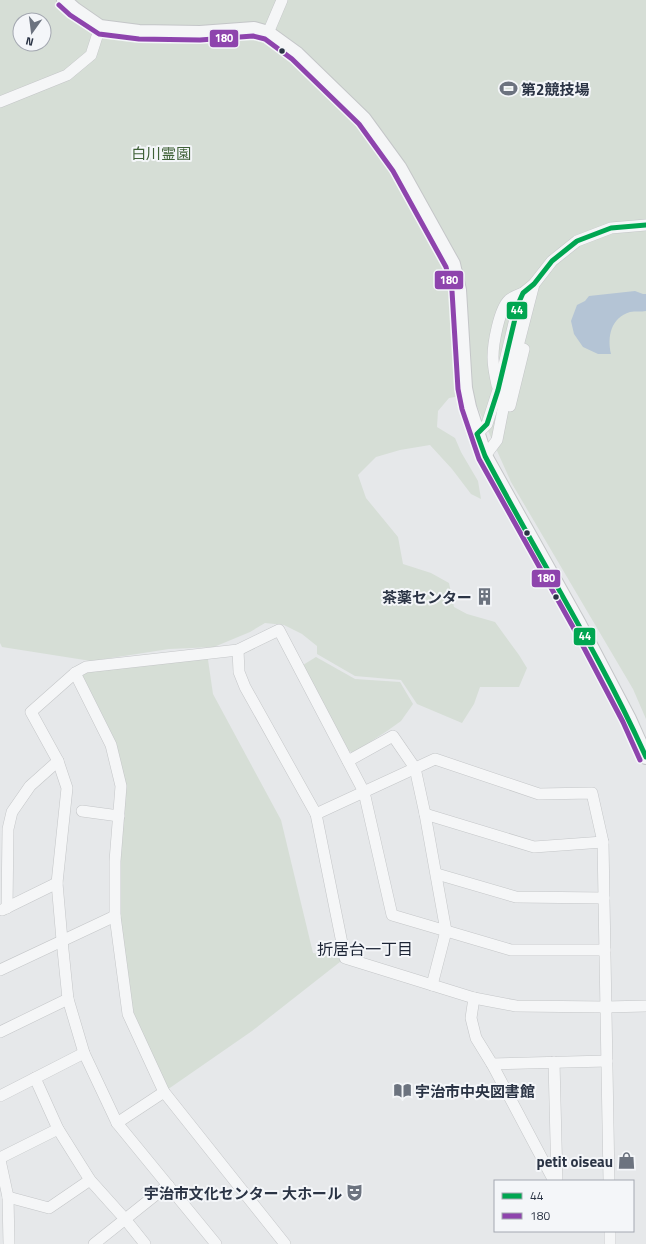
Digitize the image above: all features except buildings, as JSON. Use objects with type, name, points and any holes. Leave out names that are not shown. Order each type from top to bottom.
[{"type":"street","points":[[64,0],[100,28],[139,32],[200,33],[254,29],[268,33],[297,54],[364,119],[399,166],[453,264],[459,290],[465,388],[468,407],[485,456],[579,624],[629,719],[646,757]]},
{"type":"street","points":[[268,33],[282,0]]},
{"type":"street","points":[[0,102],[66,75],[91,55],[100,28]]},
{"type":"street","points":[[498,390],[492,359],[501,314],[509,300],[534,284],[552,261],[577,241],[611,228],[646,225]]},
{"type":"street","points":[[485,456],[497,440],[511,403],[522,361],[531,317],[534,284]]},
{"type":"street","points":[[477,434],[487,424],[498,390],[519,302],[519,295]]},
{"type":"street","points":[[216,1244],[117,1123],[84,1053],[68,999],[57,883],[73,810],[58,761],[31,712],[74,673],[86,667],[238,650],[279,630],[364,792],[392,915],[511,950],[605,950]]},
{"type":"street","points":[[238,650],[239,672],[244,687],[316,814],[346,958],[474,998],[516,1006],[646,1006]]},
{"type":"street","points":[[74,673],[111,745],[122,786],[115,861],[115,916],[128,1014],[164,1092],[285,1244]]},
{"type":"street","points":[[348,761],[393,736],[415,768],[426,814],[446,930],[432,985]]},
{"type":"street","points":[[316,814],[435,758],[539,794],[592,792],[603,842],[609,1180]]},
{"type":"street","points":[[57,883],[3,910],[4,829],[12,812],[30,786],[58,761]]},
{"type":"street","points":[[73,810],[119,816]]},
{"type":"street","points":[[426,814],[534,848],[603,842]]},
{"type":"street","points":[[437,874],[516,897],[604,898]]},
{"type":"street","points":[[0,970],[115,916]]},
{"type":"street","points":[[474,998],[471,1018],[476,1038],[492,1064],[553,1180]]},
{"type":"street","points":[[0,1032],[68,999]]},
{"type":"street","points":[[0,1096],[84,1053]]},
{"type":"street","points":[[492,1064],[607,1061]]},
{"type":"street","points":[[554,1062],[557,1180]]},
{"type":"street","points":[[35,1078],[58,1129],[90,1180],[126,1219],[145,1244]]},
{"type":"street","points":[[117,1123],[164,1092]]},
{"type":"street","points":[[9,1244],[8,1197],[0,1159],[58,1129]]},
{"type":"street","points":[[8,1197],[49,1208],[90,1180]]},
{"type":"street","points":[[94,1244],[168,1186]]},
{"type":"street","points":[[610,1232],[610,1244]]},
{"type":"green space","name":"白川霊園","points":[[0,0],[646,0],[646,719],[633,689],[511,482],[476,404],[473,394],[449,398],[438,411],[437,427],[455,438],[461,452],[478,481],[481,499],[471,494],[452,469],[430,445],[400,450],[376,457],[358,475],[366,498],[398,537],[403,564],[431,573],[449,583],[454,607],[467,614],[495,622],[527,668],[519,687],[480,687],[474,704],[462,723],[417,704],[401,680],[355,676],[317,654],[317,646],[302,634],[284,625],[265,623],[250,632],[214,647],[169,649],[98,660],[207,653],[213,694],[281,820],[313,953],[345,958],[252,1031],[164,1092],[128,1014],[115,916],[121,786],[111,745],[75,673],[91,661],[2,647],[0,643]]},
{"type":"green space","points":[[316,657],[355,679],[400,682],[413,704],[401,721],[353,753],[346,749],[303,665]]},
{"type":"water","points":[[635,291],[646,294],[646,311],[630,312],[618,319],[610,334],[611,354],[598,354],[583,347],[574,334],[571,321],[577,305],[585,301],[589,296]]},
{"type":"transit line","name":"180","points":[[59,5],[70,15],[99,34],[139,39],[200,40],[253,36],[265,39],[292,59],[359,124],[393,171],[446,267],[452,291],[458,389],[462,409],[479,459],[573,627],[623,722],[640,760]]},
{"type":"transit line","name":"44","points":[[646,225],[611,228],[577,241],[552,261],[534,284],[523,293],[519,302],[498,390],[487,424],[477,434],[485,456],[608,680],[646,757]]},
{"type":"place","name":"第2競技場","points":[[508,89]]},
{"type":"place","name":"茶薬センター","points":[[485,597]]},
{"type":"place","name":"宇治市中央図書館","points":[[402,1091]]},
{"type":"place","name":"petit oiseau","points":[[626,1161]]},
{"type":"place","name":"宇治市文化センター 大ホール","points":[[355,1193]]},
{"type":"district","name":"折居台一丁目","points":[[365,949]]}]
